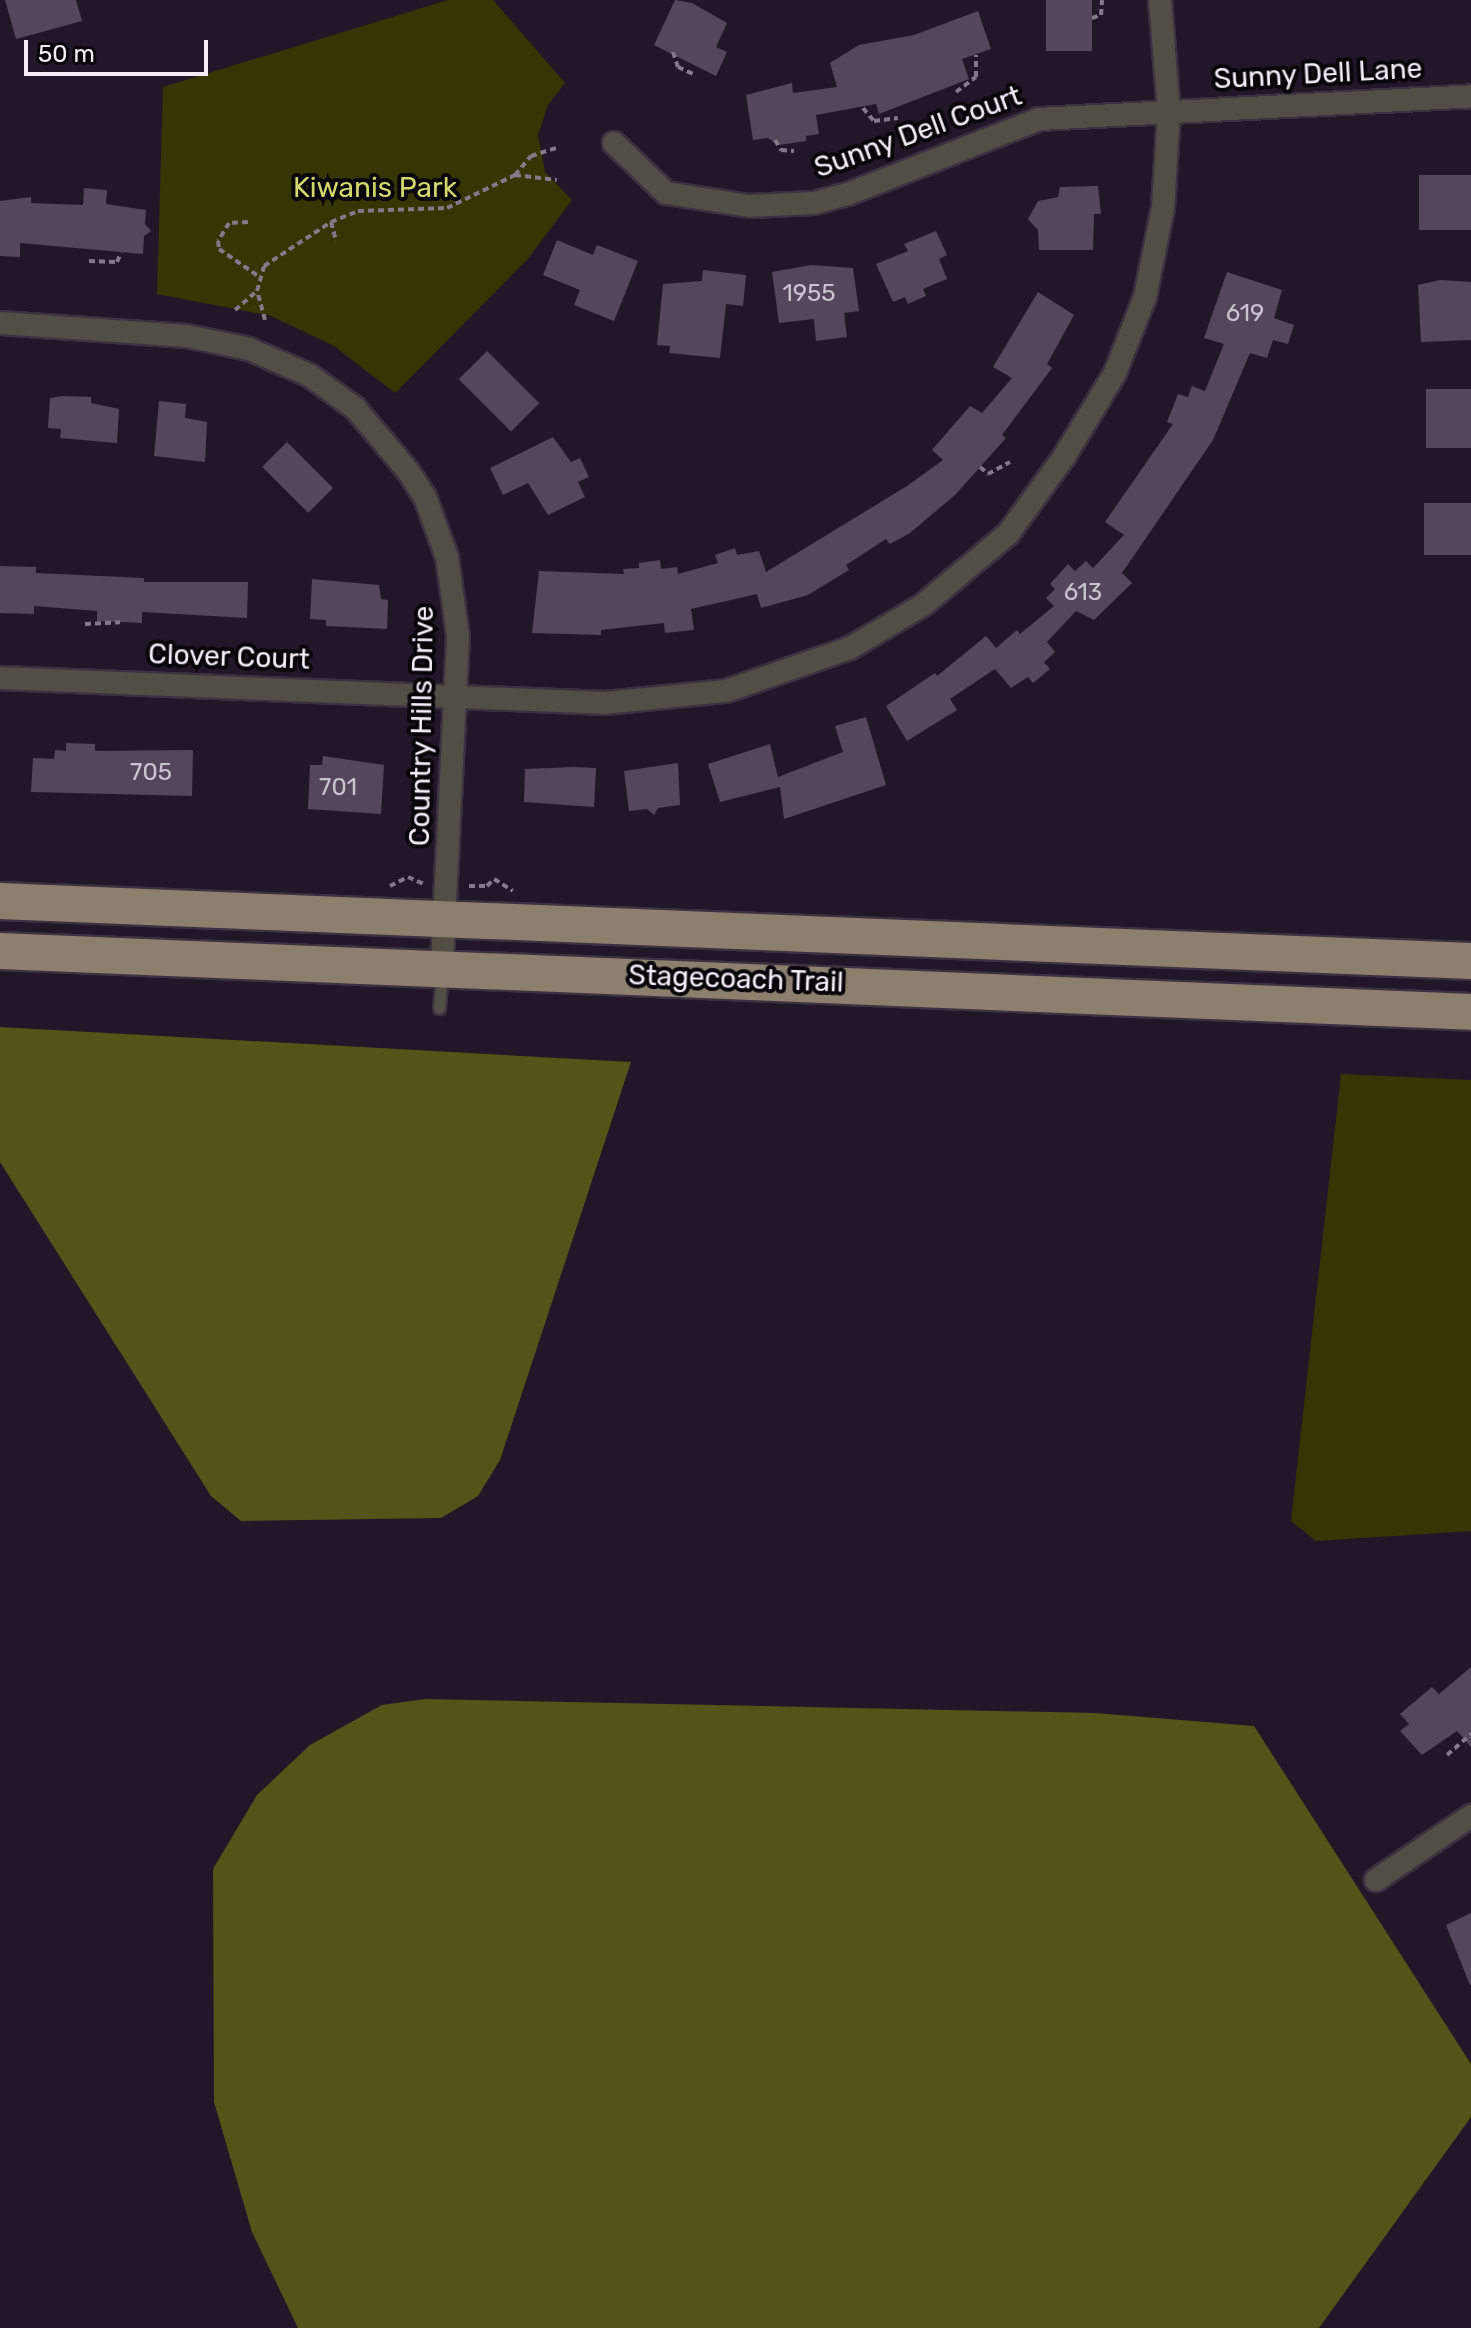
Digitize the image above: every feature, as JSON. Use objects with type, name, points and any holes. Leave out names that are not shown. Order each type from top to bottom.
[{"type":"main road","name":"Stagecoach Trail","points":[[0,901],[1471,961]]},
{"type":"main road","name":"Stagecoach Trail","points":[[0,951],[1471,1012]]},
{"type":"street","name":"Clover Court","points":[[0,678],[605,703],[726,691],[850,648],[975,567],[1008,534],[1064,457],[1115,373],[1145,297],[1163,208],[1169,112],[1160,0]]},
{"type":"street","name":"Sunny Dell Lane","points":[[1169,112],[1471,96]]},
{"type":"street","name":"Sunny Dell Court","points":[[614,143],[666,193],[700,203],[762,206],[848,194],[1039,119],[1169,112]]},
{"type":"street","name":"Country Hills Drive","points":[[0,323],[226,343],[285,362],[355,408],[408,471],[437,526],[456,604],[456,696],[442,967]]},
{"type":"street","points":[[1376,1880],[1471,1816]]},
{"type":"lane","points":[[439,1008],[442,967]]},
{"type":"path","points":[[1092,18],[1101,15],[1102,0]]},
{"type":"path","points":[[673,52],[678,67],[693,74]]},
{"type":"path","points":[[956,92],[976,77],[976,55]]},
{"type":"path","points":[[863,108],[874,121],[898,118]]},
{"type":"path","points":[[775,140],[781,150],[794,151]]},
{"type":"path","points":[[235,310],[257,291],[264,266],[331,222],[358,211],[447,208],[515,175],[531,156],[559,147]]},
{"type":"path","points":[[515,175],[557,180]]},
{"type":"path","points":[[248,222],[229,223],[221,231],[219,249],[261,278]]},
{"type":"path","points":[[331,222],[336,241]]},
{"type":"path","points":[[89,261],[117,262],[121,253]]},
{"type":"path","points":[[257,291],[265,320]]},
{"type":"path","points":[[980,467],[988,474],[1010,462]]},
{"type":"path","points":[[85,624],[120,622]]},
{"type":"path","points":[[402,881],[408,877],[415,884]]},
{"type":"path","points":[[487,886],[494,879],[498,883]]},
{"type":"path","points":[[1447,1755],[1471,1734]]},
{"type":"green space","name":"Kiwanis Park","points":[[448,0],[493,0],[565,83],[548,105],[538,135],[545,172],[572,200],[527,260],[395,393],[334,346],[271,316],[157,294],[163,87]]},
{"type":"green space","points":[[1341,1074],[1471,1080],[1471,1531],[1316,1541],[1291,1521]]},
{"type":"shaded area","points":[[0,1027],[631,1062],[500,1460],[478,1496],[441,1518],[241,1521],[211,1496],[0,1162]]},
{"type":"shaded area","points":[[425,1699],[1095,1713],[1254,1726],[1471,2064],[1471,2117],[1319,2328],[298,2328],[252,2232],[214,2102],[213,1869],[257,1795],[310,1745],[382,1705]]},
{"type":"building","points":[[5,0],[76,0],[82,21],[16,39]]},
{"type":"building","points":[[675,0],[692,3],[727,23],[716,47],[727,52],[716,76],[654,45]]},
{"type":"building","points":[[1046,0],[1092,0],[1092,51],[1046,51]]},
{"type":"building","points":[[978,11],[991,49],[962,59],[969,79],[879,114],[876,104],[816,115],[819,134],[806,136],[806,141],[779,145],[768,138],[753,140],[746,95],[792,83],[793,93],[837,87],[830,63],[859,45],[914,35]]},
{"type":"building","points":[[1419,175],[1471,175],[1471,230],[1419,230]]},
{"type":"building","points":[[1098,186],[1101,214],[1094,214],[1093,250],[1039,250],[1038,230],[1028,219],[1038,201],[1058,197],[1060,187]]},
{"type":"building","points":[[84,188],[107,190],[106,204],[146,210],[145,224],[151,231],[144,236],[143,254],[20,243],[20,257],[0,256],[0,201],[31,197],[31,203],[83,205]]},
{"type":"building","points":[[936,231],[947,255],[939,259],[947,279],[923,289],[926,296],[908,304],[905,297],[893,302],[876,264],[908,251],[904,244]]},
{"type":"building","points":[[557,240],[593,255],[597,245],[638,261],[614,321],[574,305],[580,290],[543,275]]},
{"type":"building","points":[[811,265],[853,268],[859,311],[844,313],[847,337],[816,341],[814,319],[779,323],[772,272]]},
{"type":"building","points":[[703,270],[746,275],[743,306],[726,304],[720,358],[669,353],[670,346],[657,345],[663,284],[702,281]]},
{"type":"building","points":[[1227,272],[1282,290],[1274,318],[1294,325],[1288,344],[1273,340],[1267,358],[1250,353],[1213,440],[1122,573],[1132,583],[1094,620],[1076,611],[1047,642],[1055,652],[1044,662],[1050,669],[1033,683],[1028,677],[1011,688],[995,669],[950,699],[957,710],[907,741],[886,706],[935,673],[937,676],[986,636],[996,648],[1017,630],[1020,634],[1054,606],[1046,598],[1055,589],[1050,584],[1068,564],[1075,571],[1086,561],[1093,568],[1124,535],[1105,522],[1173,424],[1167,422],[1178,394],[1188,397],[1192,386],[1205,391],[1224,344],[1204,338]]},
{"type":"building","points":[[1440,280],[1471,282],[1471,340],[1421,342],[1418,285]]},
{"type":"building","points":[[1038,292],[1074,315],[1047,364],[1052,368],[1002,435],[1006,438],[955,495],[910,533],[890,544],[886,539],[846,565],[849,570],[808,595],[761,608],[757,594],[691,609],[694,630],[665,633],[664,623],[601,630],[601,635],[532,633],[539,571],[624,574],[623,569],[639,568],[639,563],[660,560],[661,569],[677,567],[678,574],[718,563],[715,555],[735,548],[737,555],[759,551],[766,572],[907,486],[943,460],[932,450],[970,406],[982,413],[1012,378],[993,367]]},
{"type":"building","points":[[487,351],[539,403],[511,432],[459,379]]},
{"type":"building","points":[[1426,389],[1471,389],[1471,448],[1426,448]]},
{"type":"building","points":[[91,397],[91,403],[119,409],[117,443],[60,438],[61,429],[48,428],[50,398]]},
{"type":"building","points":[[159,401],[186,404],[185,418],[207,422],[205,462],[154,456]]},
{"type":"building","points":[[553,437],[571,462],[580,458],[589,477],[578,482],[585,497],[548,515],[528,483],[503,495],[490,468]]},
{"type":"building","points":[[287,442],[333,488],[308,513],[262,467]]},
{"type":"building","points":[[1424,503],[1471,503],[1471,555],[1424,555]]},
{"type":"building","points":[[0,566],[36,567],[36,573],[144,578],[144,582],[248,582],[247,618],[142,612],[142,623],[97,621],[97,611],[34,606],[34,614],[0,613]]},
{"type":"building","points":[[312,579],[379,585],[381,599],[388,600],[387,629],[326,626],[326,620],[310,619]]},
{"type":"building","points":[[866,717],[886,785],[784,819],[780,787],[720,802],[708,764],[770,744],[778,777],[843,752],[835,726]]},
{"type":"building","points":[[66,743],[95,744],[95,751],[193,750],[192,796],[31,792],[33,758],[54,759],[55,750],[66,751]]},
{"type":"building","points":[[323,756],[384,765],[381,814],[308,809],[310,765],[322,765]]},
{"type":"building","points":[[678,763],[680,805],[658,808],[654,815],[647,809],[629,811],[624,771]]},
{"type":"building","points":[[596,768],[594,807],[524,802],[525,769]]},
{"type":"building","points":[[1471,1667],[1471,1747],[1457,1731],[1422,1755],[1400,1731],[1409,1724],[1400,1714],[1432,1687],[1439,1694]]},
{"type":"building","points":[[1471,1913],[1471,1985],[1470,1985],[1446,1925]]}]
